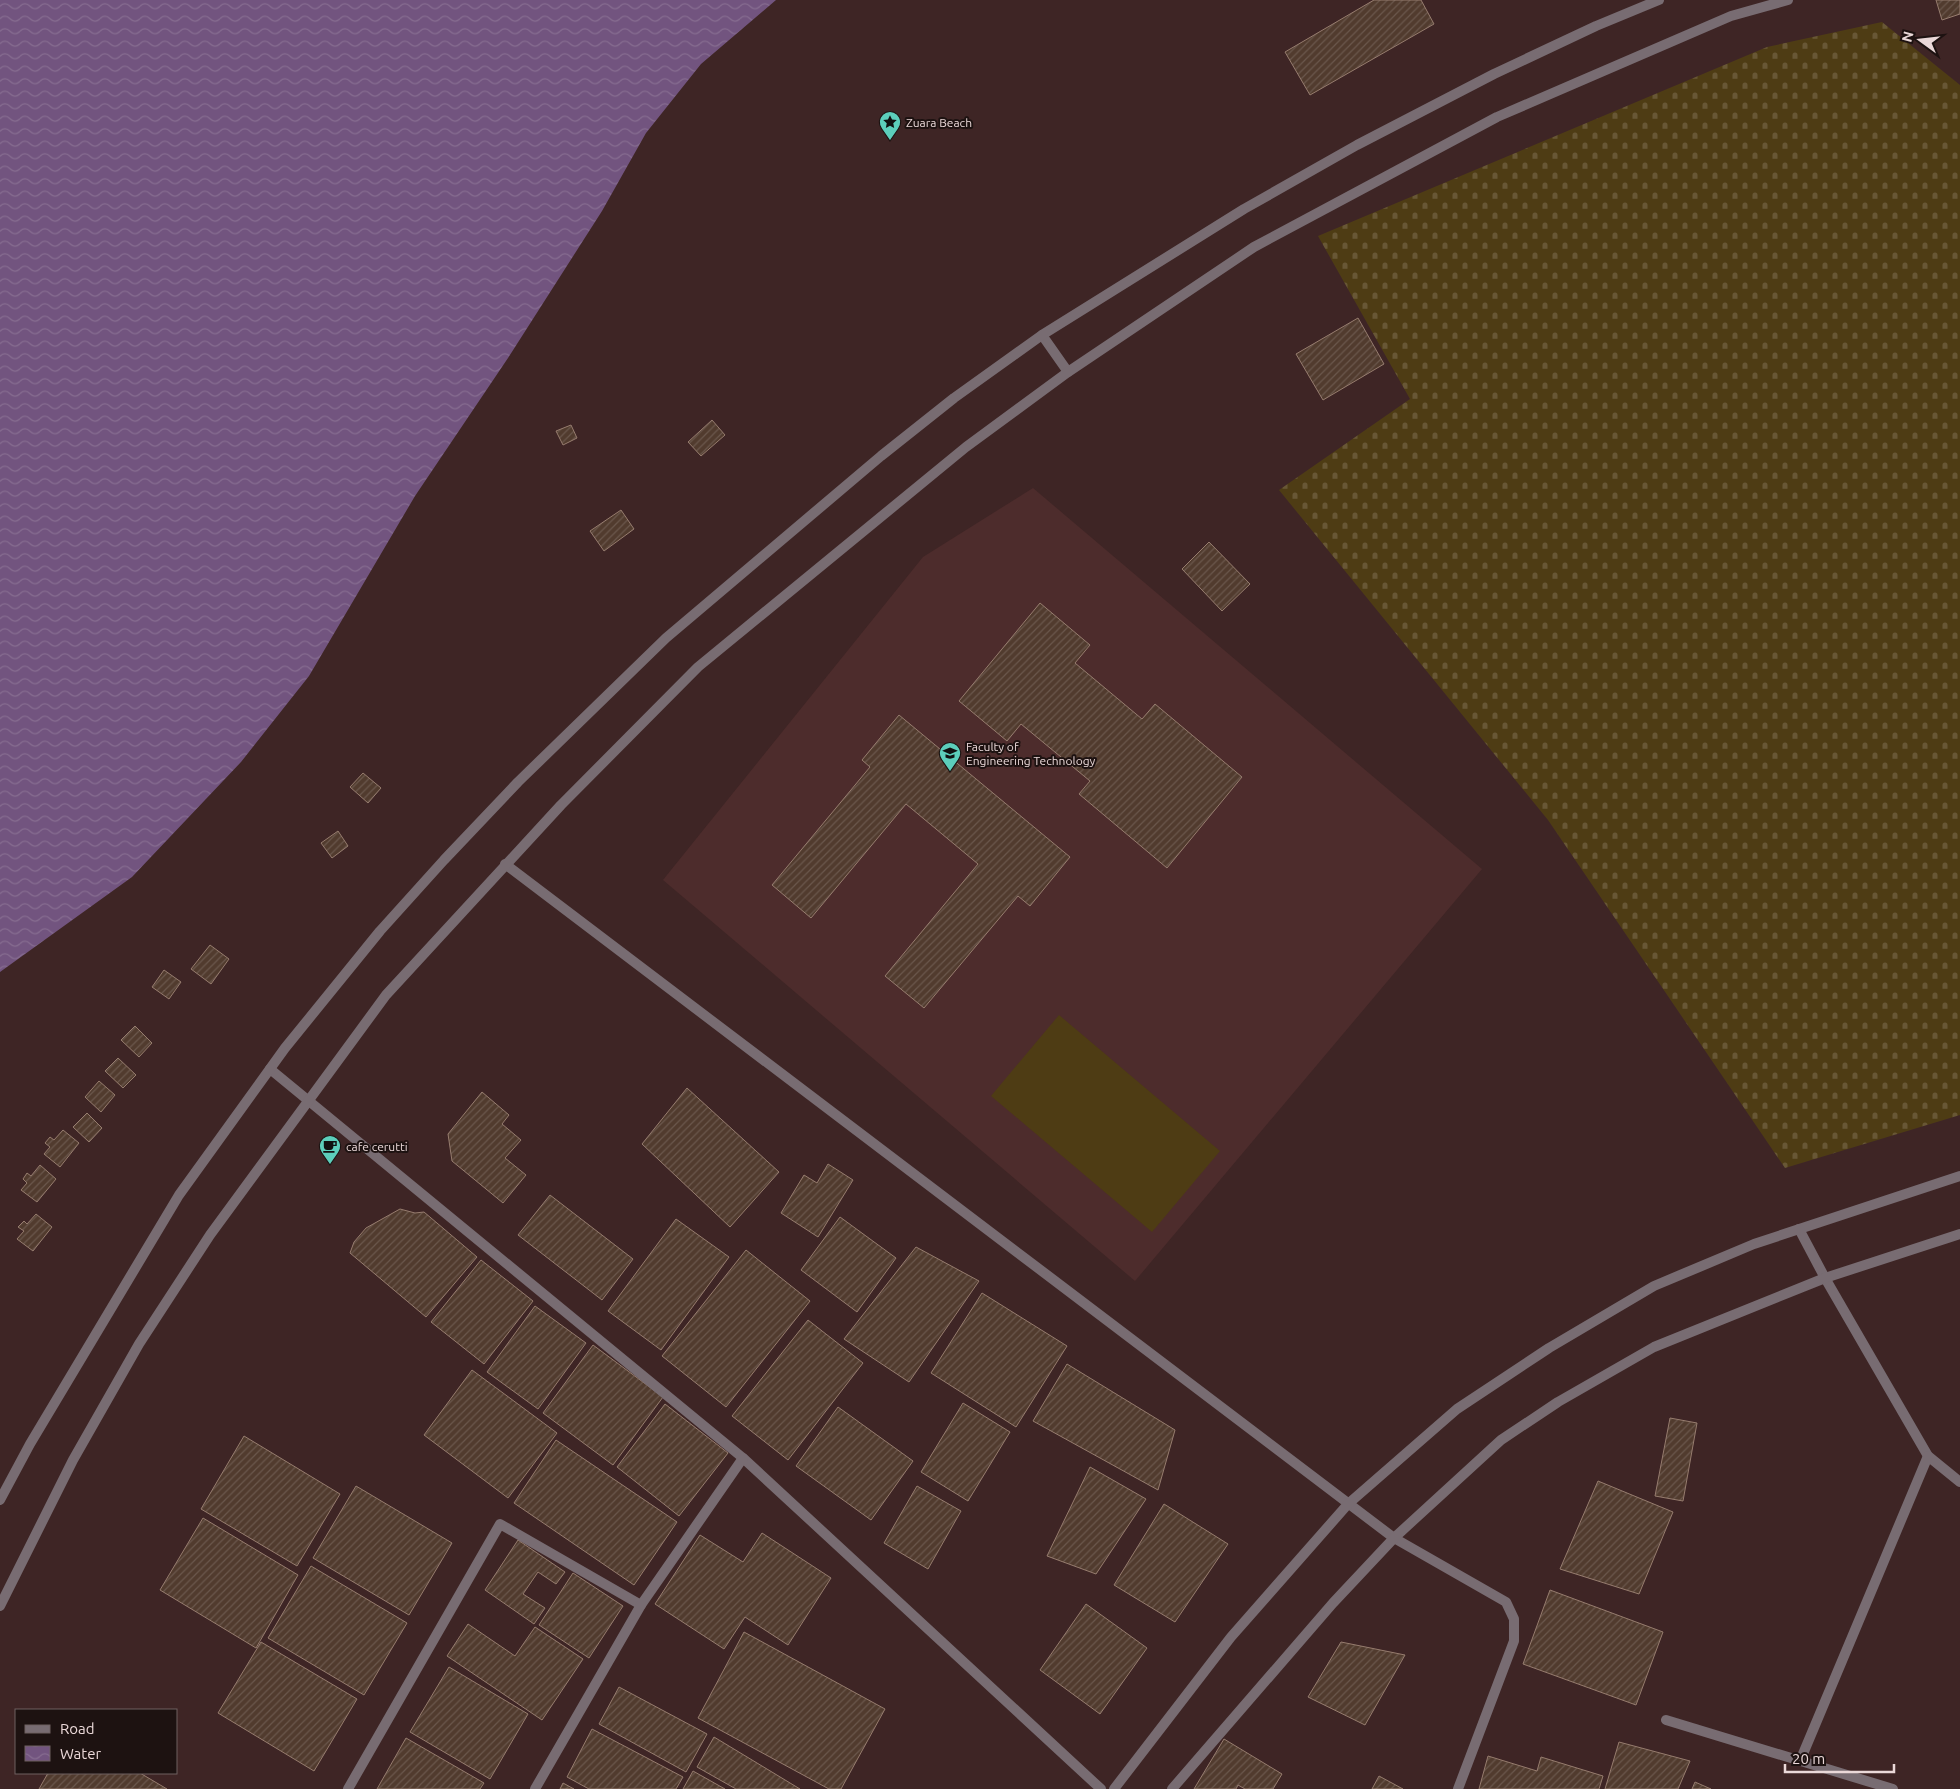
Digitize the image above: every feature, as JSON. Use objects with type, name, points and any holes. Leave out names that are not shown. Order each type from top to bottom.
[{"type":"street","points":[[0,1500],[30,1444],[179,1196],[270,1069],[380,930],[444,860],[518,782],[666,638],[888,451],[954,398],[1042,334],[1244,209],[1358,145],[1502,70],[1596,26],[1659,0]]},
{"type":"street","points":[[0,1606],[73,1460],[139,1344],[210,1235],[386,996],[505,864],[698,667],[966,447],[1068,372],[1254,247],[1497,117],[1731,16],[1788,0]]},
{"type":"street","points":[[1042,334],[1068,372]]},
{"type":"street","points":[[505,864],[1394,1538],[1506,1602],[1514,1619],[1514,1641],[1458,1789]]},
{"type":"street","points":[[270,1069],[743,1458],[1101,1789]]},
{"type":"street","points":[[1114,1789],[1231,1637],[1348,1504],[1457,1409],[1549,1348],[1654,1286],[1754,1244],[1960,1176]]},
{"type":"street","points":[[1799,1230],[1928,1456],[1960,1482]]},
{"type":"street","points":[[1172,1789],[1333,1603],[1394,1538],[1501,1440],[1580,1389],[1654,1347],[1825,1278],[1960,1234]]},
{"type":"street","points":[[1800,1761],[1928,1456]]},
{"type":"street","points":[[535,1789],[641,1605],[743,1458]]},
{"type":"street","points":[[348,1789],[500,1524],[641,1605]]},
{"type":"street","points":[[1666,1720],[1892,1789]]},
{"type":"shaded area","points":[[1033,488],[1482,869],[1135,1281],[663,880],[923,557]]},
{"type":"green space","points":[[1882,22],[1960,85],[1960,1115],[1785,1168],[1548,820],[1279,490],[1410,399],[1318,236],[1767,47]]},
{"type":"green space","points":[[1059,1015],[1220,1151],[1152,1232],[991,1096]]},
{"type":"water","points":[[0,0],[776,0],[701,64],[646,133],[602,211],[508,358],[415,496],[309,676],[241,762],[132,877],[0,972]]},
{"type":"building","points":[[1374,0],[1421,0],[1434,24],[1310,95],[1285,52]]},
{"type":"building","points":[[1936,0],[1960,0],[1960,14],[1942,20]]},
{"type":"building","points":[[1358,318],[1384,364],[1323,400],[1296,354]]},
{"type":"building","points":[[712,420],[725,435],[701,456],[688,442]]},
{"type":"building","points":[[571,425],[577,438],[563,445],[556,431]]},
{"type":"building","points":[[621,510],[634,529],[604,551],[590,531]]},
{"type":"building","points":[[1209,542],[1250,584],[1222,611],[1182,569]]},
{"type":"building","points":[[1040,603],[1090,645],[1075,663],[1142,719],[1155,704],[1242,777],[1167,868],[1079,794],[1090,781],[1021,724],[1007,741],[959,701]]},
{"type":"building","points":[[899,715],[1070,857],[1030,906],[1018,896],[924,1008],[885,976],[978,864],[906,804],[811,918],[772,885],[870,767],[862,760]]},
{"type":"building","points":[[363,773],[381,788],[368,803],[350,787]]},
{"type":"building","points":[[338,831],[348,846],[332,858],[321,843]]},
{"type":"building","points":[[210,945],[229,959],[211,984],[191,969]]},
{"type":"building","points":[[164,970],[181,982],[169,999],[152,987]]},
{"type":"building","points":[[135,1026],[152,1043],[139,1057],[121,1040]]},
{"type":"building","points":[[118,1058],[136,1075],[123,1088],[105,1071]]},
{"type":"building","points":[[99,1081],[115,1095],[101,1112],[85,1097]]},
{"type":"building","points":[[687,1088],[779,1172],[730,1227],[642,1144]]},
{"type":"building","points":[[482,1092],[509,1115],[502,1124],[521,1140],[505,1158],[526,1175],[503,1203],[452,1161],[448,1134]]},
{"type":"building","points":[[87,1113],[102,1128],[89,1142],[73,1127]]},
{"type":"building","points":[[63,1130],[79,1143],[60,1167],[44,1154],[50,1147],[45,1143],[50,1137],[54,1140]]},
{"type":"building","points":[[828,1164],[853,1180],[818,1237],[781,1213],[804,1175],[817,1183]]},
{"type":"building","points":[[40,1165],[56,1179],[37,1202],[21,1190],[27,1183],[23,1179],[27,1173],[31,1176]]},
{"type":"building","points":[[550,1195],[633,1259],[602,1300],[518,1235]]},
{"type":"building","points":[[400,1209],[415,1213],[424,1212],[477,1257],[426,1317],[350,1253],[354,1242],[366,1228]]},
{"type":"building","points":[[36,1214],[52,1227],[33,1251],[17,1239],[24,1231],[18,1227],[24,1221],[27,1224]]},
{"type":"building","points":[[840,1217],[896,1258],[857,1312],[801,1270]]},
{"type":"building","points":[[676,1219],[729,1257],[661,1350],[608,1311]]},
{"type":"building","points":[[916,1247],[979,1281],[909,1382],[844,1339]]},
{"type":"building","points":[[746,1250],[810,1301],[726,1407],[662,1356]]},
{"type":"building","points":[[481,1260],[533,1301],[484,1364],[431,1322]]},
{"type":"building","points":[[982,1293],[1067,1346],[1016,1427],[931,1373]]},
{"type":"building","points":[[535,1306],[586,1343],[538,1409],[487,1372]]},
{"type":"building","points":[[808,1320],[863,1363],[788,1460],[732,1416]]},
{"type":"building","points":[[593,1345],[663,1397],[613,1465],[543,1413]]},
{"type":"building","points":[[1067,1364],[1175,1430],[1158,1490],[1033,1421]]},
{"type":"building","points":[[472,1370],[557,1433],[508,1498],[424,1435]]},
{"type":"building","points":[[963,1403],[1010,1432],[968,1501],[921,1472]]},
{"type":"building","points":[[665,1404],[728,1453],[679,1516],[617,1467]]},
{"type":"building","points":[[838,1407],[913,1461],[871,1520],[796,1466]]},
{"type":"building","points":[[1670,1418],[1697,1423],[1683,1501],[1655,1496]]},
{"type":"building","points":[[244,1436],[340,1494],[297,1566],[201,1509]]},
{"type":"building","points":[[556,1440],[677,1522],[634,1585],[514,1503]]},
{"type":"building","points":[[1090,1467],[1146,1499],[1096,1574],[1047,1556]]},
{"type":"building","points":[[1598,1481],[1673,1512],[1639,1594],[1560,1569]]},
{"type":"building","points":[[356,1486],[452,1543],[409,1615],[313,1558]]},
{"type":"building","points":[[917,1486],[961,1511],[928,1569],[884,1543]]},
{"type":"building","points":[[1164,1504],[1228,1544],[1175,1622],[1114,1585]]},
{"type":"building","points":[[203,1518],[298,1575],[256,1648],[160,1590]]},
{"type":"building","points":[[762,1533],[831,1578],[788,1645],[745,1617],[724,1649],[655,1604],[700,1535],[743,1562]]},
{"type":"building","points":[[518,1540],[565,1572],[556,1584],[538,1572],[523,1594],[545,1608],[534,1624],[485,1590]]},
{"type":"building","points":[[311,1566],[407,1623],[364,1695],[268,1638]]},
{"type":"building","points":[[573,1573],[623,1606],[589,1658],[539,1625]]},
{"type":"building","points":[[1550,1590],[1663,1632],[1636,1705],[1523,1664]]},
{"type":"building","points":[[1086,1604],[1147,1648],[1100,1714],[1040,1670]]},
{"type":"building","points":[[468,1624],[515,1656],[535,1627],[583,1659],[542,1720],[447,1656]]},
{"type":"building","points":[[744,1632],[885,1709],[841,1789],[829,1789],[698,1718]]},
{"type":"building","points":[[261,1642],[357,1699],[314,1771],[218,1713]]},
{"type":"building","points":[[1341,1642],[1405,1655],[1365,1725],[1308,1697]]},
{"type":"building","points":[[449,1667],[528,1714],[490,1779],[410,1732]]},
{"type":"building","points":[[619,1687],[707,1734],[686,1772],[599,1724]]},
{"type":"building","points":[[592,1729],[683,1777],[676,1789],[589,1789],[567,1777]]},
{"type":"building","points":[[714,1737],[800,1789],[736,1789],[697,1767]]},
{"type":"building","points":[[406,1738],[484,1783],[480,1789],[377,1789]]},
{"type":"building","points":[[1224,1739],[1282,1774],[1273,1789],[1245,1789],[1238,1785],[1236,1789],[1194,1789]]},
{"type":"building","points":[[1619,1742],[1690,1761],[1678,1789],[1605,1789]]},
{"type":"building","points":[[1488,1756],[1537,1771],[1541,1757],[1603,1776],[1599,1789],[1479,1789]]},
{"type":"building","points":[[693,1771],[725,1789],[683,1789]]},
{"type":"building","points":[[47,1774],[142,1774],[167,1789],[39,1789]]},
{"type":"building","points":[[1379,1776],[1403,1789],[1372,1789]]},
{"type":"building","points":[[1695,1782],[1711,1789],[1692,1789]]},
{"type":"building","points":[[563,1783],[574,1789],[560,1789]]},
{"type":"place","name":"Zuara Beach","points":[[890,141]]},
{"type":"place","name":"Faculty of Engineering Technology","points":[[950,772]]},
{"type":"place","name":"cafe cerutti","points":[[330,1165]]}]
